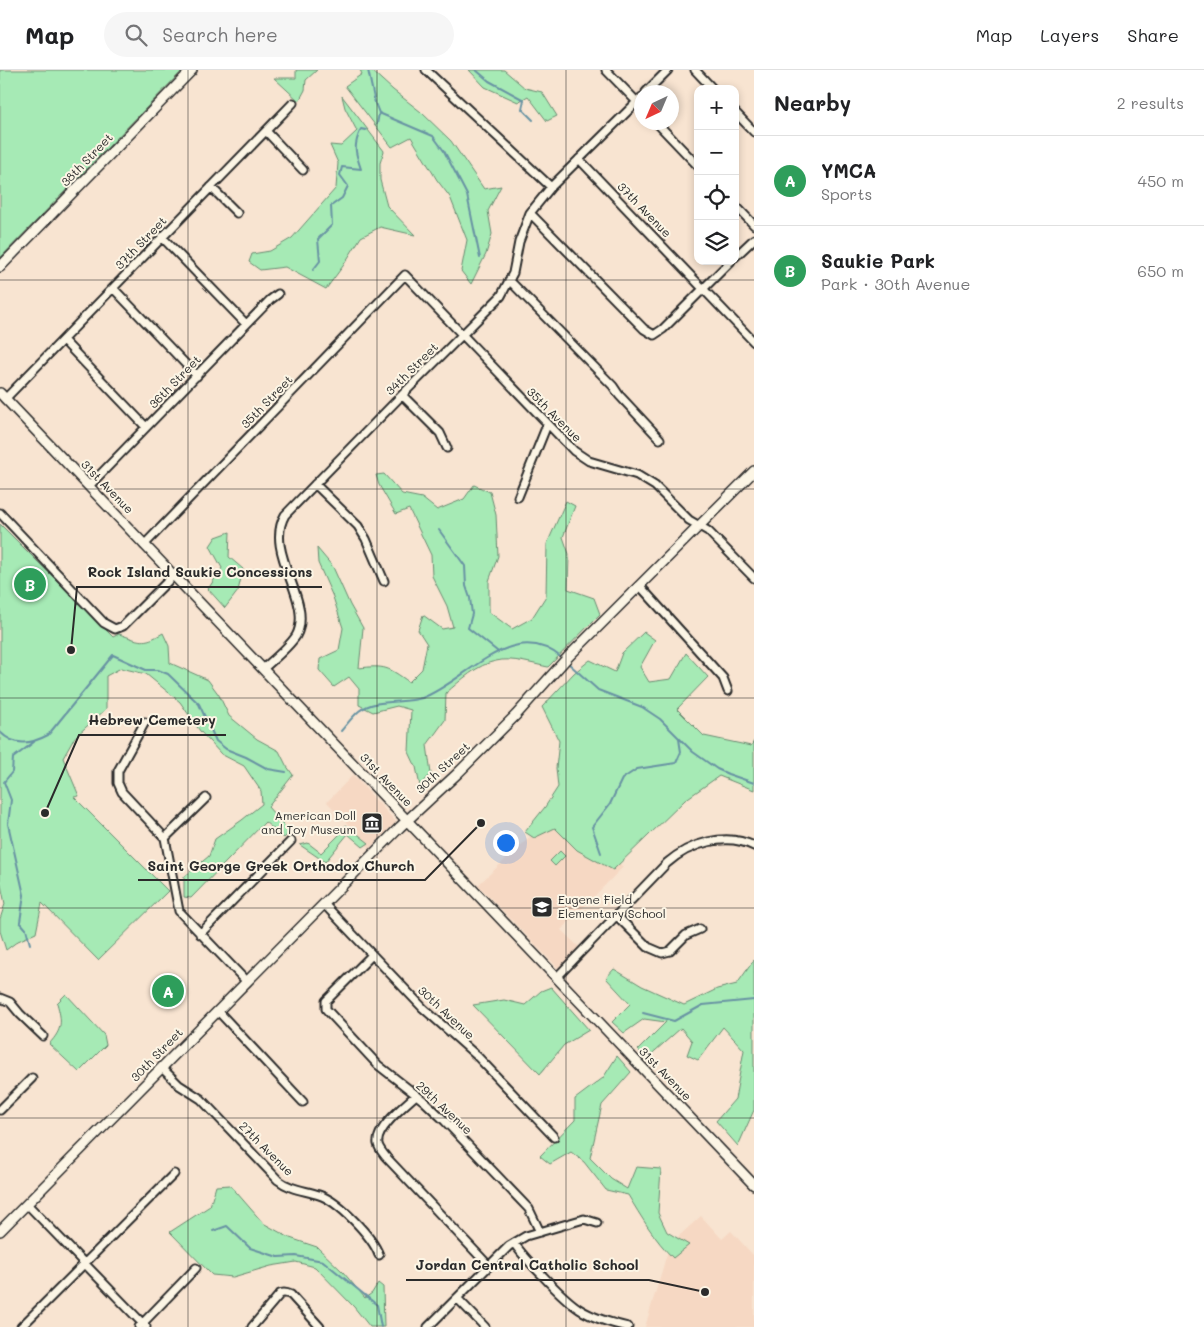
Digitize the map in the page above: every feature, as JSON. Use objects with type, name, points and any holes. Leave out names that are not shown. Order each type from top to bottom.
[{"type":"street","name":"38th Street","points":[[0,267],[192,70]]},
{"type":"street","points":[[426,70],[551,187]]},
{"type":"street","points":[[606,70],[634,96]]},
{"type":"street","points":[[653,85],[668,70]]},
{"type":"street","points":[[695,70],[709,85]]},
{"type":"street","name":"37th Street","points":[[3,396],[63,340],[293,103]]},
{"type":"street","name":"34th Street","points":[[263,669],[292,640],[298,630],[300,614],[280,544],[280,530],[285,515],[501,296],[510,281],[516,265],[521,234],[530,212],[551,187],[634,108]]},
{"type":"street","points":[[739,116],[754,132]]},
{"type":"street","points":[[664,130],[694,162]]},
{"type":"street","points":[[266,131],[303,170]]},
{"type":"street","name":"37th Avenue","points":[[579,159],[754,342]]},
{"type":"street","points":[[211,187],[238,213]]},
{"type":"street","points":[[739,209],[754,225]]},
{"type":"street","points":[[530,212],[644,329],[654,335],[663,330],[727,265]]},
{"type":"street","points":[[162,237],[246,324]]},
{"type":"street","points":[[739,253],[754,238]]},
{"type":"street","name":"35th Avenue","points":[[404,275],[574,452],[602,466],[636,475],[649,482],[689,520],[708,531],[754,578]]},
{"type":"street","name":"35th Street","points":[[144,545],[404,275]]},
{"type":"street","points":[[510,281],[606,379],[660,438]]},
{"type":"street","points":[[113,288],[197,376]]},
{"type":"street","name":"36th Street","points":[[89,486],[246,324],[278,294]]},
{"type":"street","points":[[63,340],[146,427]]},
{"type":"street","points":[[402,395],[440,433],[447,448]]},
{"type":"street","name":"31st Avenue","points":[[3,396],[754,1185]]},
{"type":"street","points":[[518,497],[547,425]]},
{"type":"street","name":"30th Street","points":[[0,1231],[407,820],[458,773],[568,657],[754,471]]},
{"type":"street","points":[[315,484],[358,526],[366,539],[384,581]]},
{"type":"street","points":[[0,513],[104,622],[115,629],[123,626],[174,575]]},
{"type":"street","points":[[640,586],[722,678],[728,691]]},
{"type":"street","points":[[145,722],[118,771],[118,783],[122,792],[165,838],[179,911],[247,982]]},
{"type":"street","points":[[165,838],[206,798]]},
{"type":"street","points":[[557,978],[667,863],[681,852],[716,840],[744,842],[754,846]]},
{"type":"street","points":[[200,934],[291,841]]},
{"type":"street","name":"30th Avenue","points":[[324,904],[423,1008],[492,1072],[554,1137]]},
{"type":"street","points":[[617,916],[648,947],[662,953],[670,951],[686,935],[700,929]]},
{"type":"street","name":"29th Avenue","points":[[372,955],[329,997],[324,1006],[378,1065],[445,1121],[529,1209],[540,1232]]},
{"type":"street","points":[[0,998],[10,1002],[43,1036]]},
{"type":"street","points":[[218,1011],[303,1102]]},
{"type":"street","name":"27th Avenue","points":[[162,1068],[180,1086],[201,1099],[278,1180],[294,1189],[318,1195],[337,1204],[374,1244],[380,1255]]},
{"type":"street","points":[[0,1110],[32,1078]]},
{"type":"street","points":[[416,1095],[381,1129],[377,1140],[379,1148],[386,1158],[489,1266]]},
{"type":"street","points":[[22,1327],[174,1174]]},
{"type":"street","points":[[27,1204],[143,1326],[196,1268]]},
{"type":"street","points":[[428,1327],[514,1243],[526,1236],[584,1219],[597,1224]]},
{"type":"street","points":[[514,1243],[520,1252],[558,1292],[575,1307],[600,1320],[628,1327]]},
{"type":"street","points":[[252,1327],[280,1294],[287,1293],[320,1327]]},
{"type":"street","points":[[456,1298],[485,1327]]},
{"type":"shaded area","points":[[353,775],[396,822],[370,848],[327,802]]},
{"type":"shaded area","name":"Eugene Field Elementary School","points":[[561,808],[623,867],[561,930],[580,948],[559,969],[478,885]]},
{"type":"shaded area","points":[[701,1216],[722,1239],[731,1231],[754,1256],[754,1327],[645,1327],[670,1244]]},
{"type":"green space","points":[[0,70],[183,70],[0,258]]},
{"type":"green space","points":[[296,70],[317,70],[306,80],[305,90],[299,101],[274,78],[296,78]]},
{"type":"green space","points":[[360,70],[371,70],[421,112],[451,141],[484,189],[501,186],[488,211],[492,234],[486,254],[471,284],[461,271],[467,240],[450,197],[437,180],[411,137],[392,147],[345,86],[362,74]]},
{"type":"green space","points":[[469,70],[504,70],[525,88],[542,92],[557,116],[547,121],[528,96],[518,102],[485,87]]},
{"type":"green space","points":[[342,96],[384,151],[380,163],[380,180],[387,206],[415,235],[380,227],[361,237],[326,289],[285,267],[260,270],[249,262],[252,254],[270,251],[292,238],[336,188],[338,163],[330,145],[341,146],[357,131],[345,108]]},
{"type":"green space","points":[[384,474],[402,494],[422,498],[437,510],[464,499],[474,485],[490,492],[496,515],[498,556],[489,581],[489,612],[512,629],[532,618],[546,596],[547,544],[566,501],[575,506],[563,537],[569,554],[568,589],[594,598],[600,614],[548,667],[515,660],[496,661],[476,669],[446,693],[445,720],[427,745],[431,774],[420,786],[416,767],[409,752],[411,710],[397,706],[373,712],[359,705],[359,689],[349,677],[334,687],[319,670],[320,659],[339,650],[343,628],[333,597],[318,563],[317,548],[333,567],[350,605],[363,628],[359,668],[386,668],[409,682],[422,669],[427,644],[418,630],[423,615],[442,629],[453,627],[447,606],[432,576],[431,555],[409,509],[396,514],[379,485],[376,475]]},
{"type":"green space","points":[[0,524],[113,637],[119,634],[141,641],[151,639],[163,633],[169,646],[170,663],[208,680],[219,695],[229,716],[257,739],[279,751],[293,775],[268,807],[290,832],[284,838],[265,822],[191,898],[184,897],[184,877],[209,856],[215,839],[262,804],[261,791],[244,766],[221,754],[200,731],[180,702],[146,674],[121,668],[106,676],[106,709],[75,737],[63,758],[79,796],[74,797],[168,891],[98,960],[42,903],[36,933],[18,941],[6,950],[0,931],[0,919],[5,904],[0,880]]},
{"type":"green space","points":[[230,532],[229,557],[243,569],[238,591],[225,608],[208,589],[222,568],[210,546],[216,537]]},
{"type":"green space","points":[[644,632],[655,640],[640,667],[649,682],[671,679],[686,653],[708,677],[677,709],[704,736],[751,746],[754,741],[754,790],[719,776],[685,800],[613,870],[577,850],[555,828],[534,838],[525,832],[558,787],[556,768],[559,741],[542,707],[574,673],[590,660],[615,672],[622,653]]},
{"type":"green space","points":[[346,825],[369,843],[363,847],[348,834],[325,862],[300,845],[308,843],[321,853],[341,833]]},
{"type":"green space","points":[[560,851],[565,856],[555,866],[550,861]]},
{"type":"green space","points":[[754,960],[754,1110],[738,1146],[716,1121],[735,1099],[744,1050],[723,1027],[698,1060],[687,1055],[692,1041],[681,1028],[647,1058],[638,1050],[666,1022],[644,1019],[624,1033],[612,1022],[630,1004],[606,978],[614,969],[642,986],[684,1005],[717,989],[737,984]]},
{"type":"green space","points":[[551,987],[589,1030],[564,1045],[540,1074],[473,1005],[504,1000],[525,1005],[541,991]]},
{"type":"green space","points":[[66,994],[104,1035],[106,1045],[79,1072],[49,1044],[57,1034],[60,1025],[57,1003]]},
{"type":"green space","points":[[617,1056],[631,1072],[602,1105],[590,1158],[611,1179],[627,1189],[636,1167],[661,1169],[658,1213],[667,1232],[689,1245],[673,1258],[654,1236],[628,1195],[606,1190],[584,1162],[571,1152],[550,1164],[540,1156],[575,1120],[575,1099],[603,1078]]},
{"type":"green space","points":[[230,1185],[263,1223],[290,1238],[317,1247],[343,1272],[365,1298],[372,1293],[378,1283],[383,1287],[384,1327],[370,1327],[354,1307],[315,1267],[296,1262],[271,1266],[233,1277],[212,1275],[170,1232],[210,1206],[216,1186]]},
{"type":"waterway","points":[[368,70],[379,113],[433,136],[444,151],[467,195],[480,258]]},
{"type":"waterway","points":[[476,70],[489,81],[524,100],[522,109],[533,120]]},
{"type":"waterway","points":[[377,124],[379,113]]},
{"type":"waterway","points":[[313,270],[320,261],[318,239],[332,225],[331,206],[342,198],[348,186],[340,175],[342,167],[361,169],[356,153],[356,145],[361,129],[366,130]]},
{"type":"waterway","points":[[439,530],[465,566],[466,586],[472,614],[468,628],[497,651]]},
{"type":"waterway","points":[[341,731],[359,711],[366,707],[373,704],[422,698],[439,690],[490,656],[507,648],[525,644],[543,647],[562,658]]},
{"type":"waterway","points":[[0,732],[17,742],[29,742],[48,735],[113,655],[146,670],[158,670],[168,674],[199,704],[216,741],[226,749],[268,769],[286,772]]},
{"type":"waterway","points":[[568,663],[598,690],[642,707],[660,719],[693,752],[717,769],[754,783]]},
{"type":"waterway","points":[[601,853],[592,827],[610,804],[622,779],[637,769],[676,763],[681,752],[679,739]]},
{"type":"waterway","points":[[30,944],[26,929],[20,922],[24,895],[8,824],[11,800],[4,782],[12,772],[13,758],[34,742]]},
{"type":"waterway","points":[[643,1013],[674,1021],[703,1005],[754,1000]]},
{"type":"waterway","points":[[213,1231],[227,1226],[250,1248],[278,1257],[296,1256],[323,1261],[377,1305],[381,1327]]},
{"type":"place","name":"Saukie Park","points":[[30,584]]},
{"type":"place","name":"Rock Island Saukie Concessions","points":[[71,650]]},
{"type":"place","name":"Hebrew Cemetery","points":[[45,813]]},
{"type":"place","name":"American Doll and Toy Museum","points":[[372,823]]},
{"type":"place","name":"Saint George Greek Orthodox Church","points":[[481,823]]},
{"type":"place","name":"Eugene Field Elementary School","points":[[542,907]]},
{"type":"place","name":"YMCA","points":[[168,991]]},
{"type":"place","name":"Jordan Central Catholic School","points":[[705,1292]]}]
